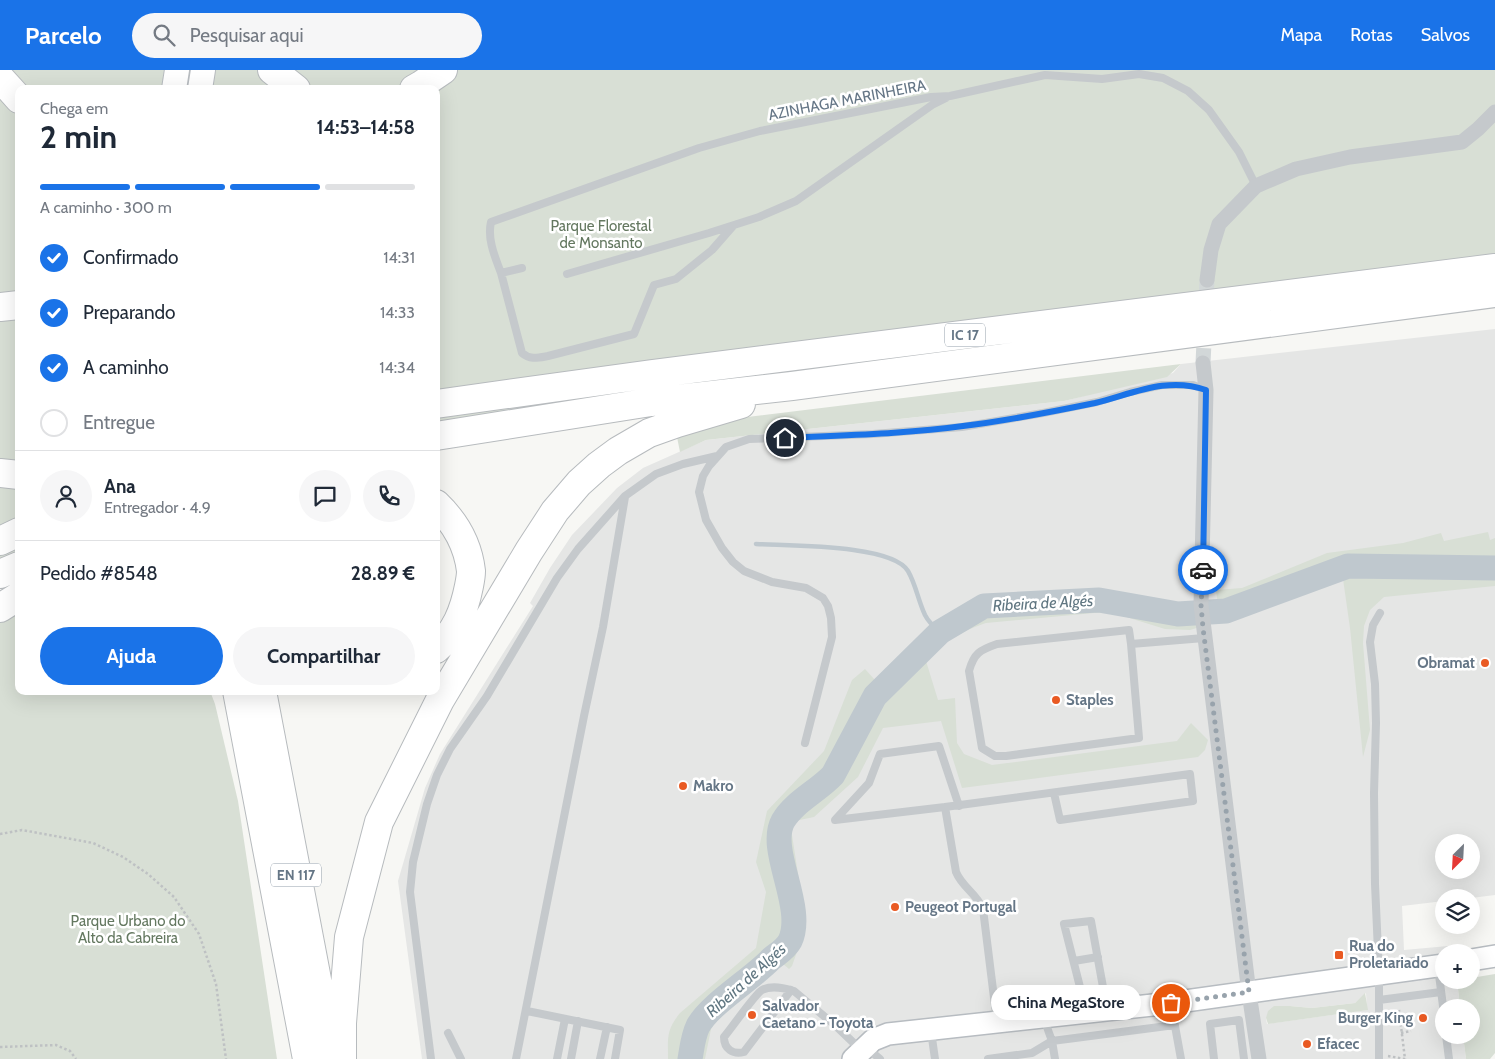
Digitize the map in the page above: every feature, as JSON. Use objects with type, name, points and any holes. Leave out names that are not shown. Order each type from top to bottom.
[{"type":"highway","points":[[272,70],[291,85]]},
{"type":"highway","points":[[421,85],[443,70]]},
{"type":"highway","points":[[0,78],[15,95]]},
{"type":"highway","name":"IC 17","points":[[440,403],[642,376],[1495,268]]},
{"type":"highway","name":"IC 17","points":[[440,435],[651,402],[792,386],[1495,294]]},
{"type":"highway","points":[[0,308],[15,305]]},
{"type":"highway","points":[[342,1059],[342,1023],[349,937],[379,822],[440,700],[555,511],[579,484],[600,465],[618,451],[649,433],[724,410],[792,386]]},
{"type":"highway","points":[[0,473],[15,475]]},
{"type":"highway","points":[[440,508],[458,529],[471,573],[466,602],[456,627],[440,645]]},
{"type":"highway","points":[[0,541],[15,534]]},
{"type":"highway","points":[[0,574],[15,568]]},
{"type":"highway","points":[[0,608],[15,599]]},
{"type":"highway","points":[[232,695],[244,725]]},
{"type":"highway","name":"EN 117","points":[[239,695],[307,1059]]},
{"type":"highway","name":"EN 117","points":[[263,695],[332,1059]]},
{"type":"main road","points":[[175,85],[177,70]]},
{"type":"main road","points":[[201,85],[203,70]]},
{"type":"street","points":[[1207,280],[1211,250],[1219,224],[1256,186],[1296,169],[1341,159],[1462,142],[1495,112]]},
{"type":"street","points":[[1203,363],[1206,390],[1201,605],[1249,992],[1250,1043],[1259,1059]]},
{"type":"street","points":[[1480,958],[1495,956]]},
{"type":"street","points":[[865,1054],[873,1040],[888,1034],[1171,1003],[1435,966]]},
{"type":"lane","name":"AZINHAGA MARINHEIRA","points":[[501,273],[491,244],[489,230],[491,222],[699,148],[760,131],[931,97],[950,96],[1045,75],[1102,79],[1139,74],[1163,78],[1188,91],[1208,110],[1239,152],[1256,186]]},
{"type":"lane","points":[[567,274],[734,225],[796,202],[932,105],[950,96]]},
{"type":"lane","points":[[522,268],[501,273],[522,353],[528,358],[534,359],[634,334],[654,285],[676,279],[712,250],[734,225]]},
{"type":"lane","points":[[805,743],[832,637],[828,606],[823,598],[806,588],[772,582],[744,571],[733,562],[722,548],[706,520],[699,492],[703,476],[726,447],[749,439],[873,434],[962,426],[1088,404],[1162,385],[1193,385],[1206,390]]},
{"type":"lane","points":[[431,1059],[410,892],[413,862],[437,775],[450,749],[487,696],[557,578],[578,549],[626,496],[656,474],[683,464],[717,456]]},
{"type":"lane","points":[[516,1059],[603,627],[626,496]]},
{"type":"lane","points":[[1379,1056],[1379,974],[1375,884],[1374,792],[1376,723],[1375,684],[1370,642],[1373,626],[1380,613]]},
{"type":"lane","points":[[1129,630],[1131,644],[1139,738],[1006,756],[995,756],[982,748],[969,671],[977,653],[997,644],[1129,630]]},
{"type":"lane","points":[[1131,644],[1204,633]]},
{"type":"lane","points":[[959,806],[939,746],[880,754],[869,783],[835,820],[959,806],[1190,774],[1193,801],[1060,820],[1054,793]]},
{"type":"lane","points":[[945,807],[956,872],[960,881],[980,900],[983,909],[997,1023]]},
{"type":"lane","points":[[1081,991],[1064,924],[1091,921],[1107,1010]]},
{"type":"lane","points":[[1074,961],[1098,957]]},
{"type":"lane","points":[[791,990],[744,1052],[734,1053],[729,1050],[724,1042],[724,1037],[761,991],[776,987],[791,990],[812,1005],[865,1054]]},
{"type":"lane","points":[[1379,1000],[1441,992],[1442,999]]},
{"type":"lane","points":[[1171,1003],[1181,1059]]},
{"type":"lane","points":[[527,1011],[620,1030],[615,1059]]},
{"type":"lane","points":[[1043,1018],[1052,1041],[1055,1059]]},
{"type":"lane","points":[[557,1059],[565,1019]]},
{"type":"lane","points":[[1214,1059],[1210,1024],[1239,1020],[1250,1043],[1244,1059]]},
{"type":"lane","points":[[571,1059],[578,1021]]},
{"type":"lane","points":[[988,1059],[1032,1053],[1052,1041],[1175,1025]]},
{"type":"lane","points":[[600,1059],[607,1027]]},
{"type":"lane","points":[[931,1030],[935,1059]]},
{"type":"lane","points":[[448,1033],[461,1059]]},
{"type":"lane","points":[[1447,1044],[1449,1059]]},
{"type":"path","points":[[0,834],[22,830],[93,843],[123,857],[148,874],[174,897],[199,934],[216,984],[226,1059]]},
{"type":"path","points":[[1379,1056],[1405,1059],[1399,1010]]},
{"type":"path","points":[[1402,1033],[1410,1031]]},
{"type":"path","points":[[0,1047],[56,1045],[70,1051],[76,1059]]},
{"type":"shaded area","points":[[1495,329],[1495,895],[1480,897],[1480,889],[1435,889],[1435,902],[1402,906],[1404,950],[1435,947],[1435,989],[1458,989],[1459,999],[1435,999],[1435,1044],[1464,1044],[1466,1059],[422,1059],[398,881],[425,788],[440,754],[533,606],[530,603],[550,568],[572,535],[617,488],[643,468],[706,440],[1064,401],[1173,373],[1181,364]],"holes":[[[1366,993],[1367,1010],[1267,1024],[1266,1018],[1290,1006],[1312,1008],[1355,1003]]]},
{"type":"green space","name":"Parque Florestal de Monsanto","points":[[0,70],[1495,70],[1495,283],[440,423],[440,85],[15,85],[15,555],[0,561]]},
{"type":"green space","points":[[1181,364],[1167,377],[1064,401],[706,440],[680,452],[676,432],[731,419]]},
{"type":"green space","points":[[1488,532],[1490,540],[1495,538],[1495,586],[1384,597],[1370,610],[1364,626],[1363,643],[1370,730],[1363,757],[1343,579],[1254,612],[1252,609],[1190,630],[1165,629],[1105,612],[986,623],[961,633],[944,643],[926,661],[938,700],[955,698],[957,743],[964,754],[992,765],[1177,741],[1191,723],[1208,740],[1205,750],[1198,757],[962,788],[941,721],[883,728],[858,777],[814,817],[790,822],[806,926],[792,966],[789,969],[782,963],[761,983],[722,1012],[711,1029],[705,1059],[668,1059],[668,1040],[670,1029],[675,1019],[756,948],[766,892],[756,862],[767,811],[824,751],[852,680],[865,669],[875,680],[929,635],[926,632],[983,596],[1108,592],[1192,610],[1218,607],[1216,590],[1242,588],[1327,553],[1403,543],[1441,533],[1444,541]]},
{"type":"green space","name":"Parque Urbano do Alto da Cabreira","points":[[15,614],[15,695],[212,695],[238,801],[277,1059],[0,1059],[0,623]]},
{"type":"green space","points":[[1495,974],[1495,1053],[1490,1059],[1466,1059],[1464,1044],[1480,1044],[1480,999],[1459,999],[1458,989],[1480,989],[1480,976]]},
{"type":"green space","points":[[1365,993],[1368,1010],[1268,1024],[1266,1018],[1268,1011],[1274,1006],[1312,1008],[1355,1003]]},
{"type":"waterway","points":[[756,544],[838,548],[861,551],[898,562],[911,576],[926,617],[940,632]]},
{"type":"waterway","name":"Ribeira de Algés","points":[[690,1059],[695,1034],[704,1018],[721,1000],[784,949],[790,941],[794,927],[791,896],[782,863],[780,847],[779,833],[783,821],[793,808],[833,775],[875,696],[940,632],[984,606],[1099,600],[1178,614],[1226,611],[1348,566],[1495,568]]},
{"type":"tunnel","points":[[1203,363],[1207,280]]},
{"type":"way so far","points":[[1171,1003],[1249,992],[1224,780],[1203,628],[1201,605],[1203,570]]},
{"type":"place","name":"Obramat","points":[[1485,663]]},
{"type":"place","name":"Staples","points":[[1056,700]]},
{"type":"place","name":"Makro","points":[[683,786]]},
{"type":"place","name":"Peugeot Portugal","points":[[895,907]]},
{"type":"place","name":"Rua do Proletariado","points":[[1339,955]]},
{"type":"place","name":"China MegaStore","points":[[1171,1003]]},
{"type":"place","name":"Salvador Caetano - Toyota","points":[[752,1015]]},
{"type":"place","name":"Burger King","points":[[1423,1018]]},
{"type":"place","name":"Efacec","points":[[1307,1044]]},
{"type":"route","points":[[785,438],[873,434],[962,426],[1006,420],[1097,402],[1162,385],[1193,385],[1206,390],[1203,570]]}]
